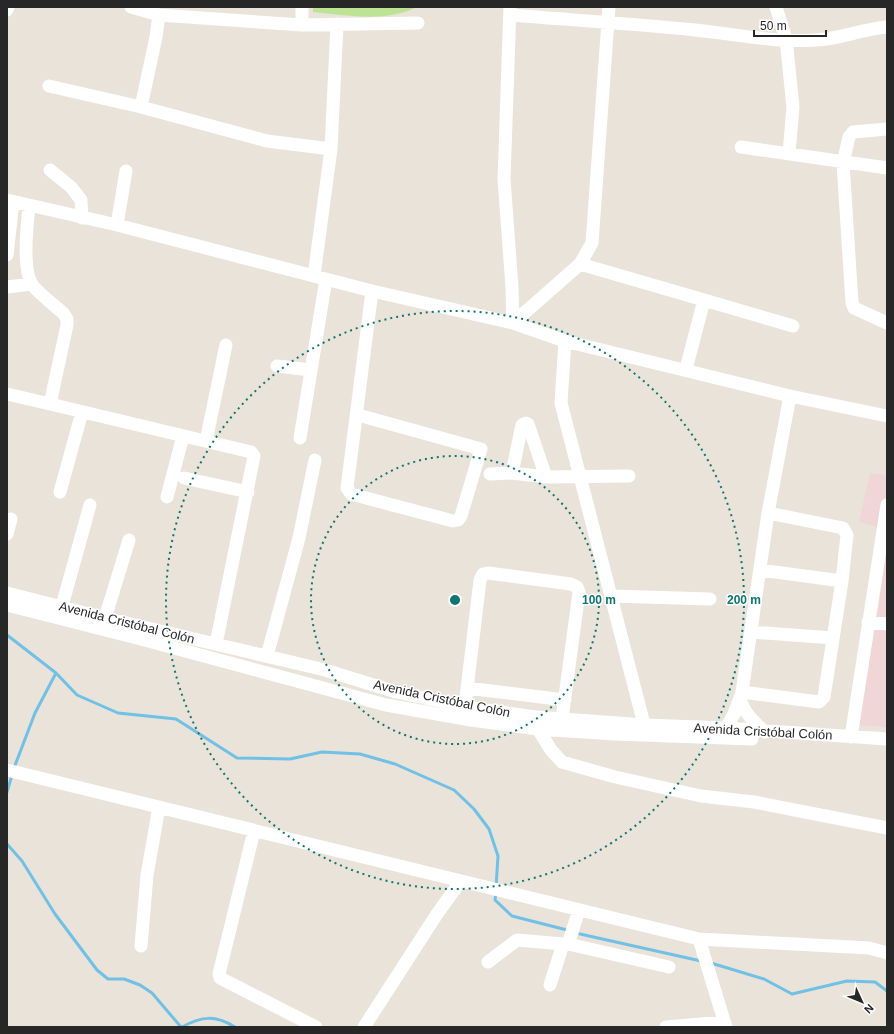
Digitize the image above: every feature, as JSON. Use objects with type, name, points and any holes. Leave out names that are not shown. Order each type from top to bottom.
[{"type":"street","points":[[131,7],[159,15],[302,25],[418,23]]},
{"type":"street","points":[[302,7],[302,25]]},
{"type":"street","points":[[513,324],[580,264],[592,243],[609,7]]},
{"type":"street","points":[[776,7],[786,39],[793,107],[788,153]]},
{"type":"street","points":[[513,324],[512,287],[504,179],[510,11],[607,23],[786,39],[815,40],[837,38],[868,28],[887,27]]},
{"type":"street","points":[[141,107],[156,37],[159,15]]},
{"type":"street","points":[[300,438],[311,370],[320,278],[331,149],[337,24]]},
{"type":"street","points":[[49,86],[141,107],[267,141],[331,149]]},
{"type":"street","points":[[887,129],[853,132],[849,137],[843,163],[852,302],[854,308],[887,323]]},
{"type":"street","points":[[741,147],[788,153],[843,163],[887,168]]},
{"type":"street","points":[[50,170],[71,187],[81,200],[82,218]]},
{"type":"street","points":[[117,225],[126,171]]},
{"type":"street","points":[[7,255],[10,201],[29,207],[117,225],[320,278],[513,324],[565,341],[790,396],[887,416]]},
{"type":"street","points":[[29,207],[26,238],[27,260],[32,284],[63,313],[67,319],[50,404]]},
{"type":"street","points":[[580,264],[793,326]]},
{"type":"street","points":[[7,287],[32,284]]},
{"type":"street","points":[[358,415],[481,449],[462,516],[453,521],[351,494],[348,491],[347,488],[358,415],[372,291]]},
{"type":"street","points":[[686,370],[704,300]]},
{"type":"street","points":[[565,341],[561,403],[578,475],[646,730]]},
{"type":"street","points":[[206,441],[226,344]]},
{"type":"street","points":[[277,366],[311,370]]},
{"type":"street","points":[[7,394],[251,452],[254,456],[254,463],[216,644]]},
{"type":"street","points":[[726,728],[734,714],[741,695],[768,513],[790,396]]},
{"type":"street","points":[[60,492],[82,412]]},
{"type":"street","points":[[512,473],[522,425],[526,423],[528,424],[546,477]]},
{"type":"street","points":[[167,497],[182,436]]},
{"type":"street","points":[[267,656],[298,538],[315,460]]},
{"type":"street","points":[[490,474],[512,473],[546,477],[578,475],[629,476]]},
{"type":"street","points":[[184,478],[248,492]]},
{"type":"street","points":[[62,606],[90,505]]},
{"type":"street","points":[[851,737],[887,505]]},
{"type":"street","points":[[741,695],[819,702],[824,698],[842,581],[847,535],[843,528],[768,513]]},
{"type":"street","points":[[7,534],[11,519]]},
{"type":"street","points":[[105,618],[129,540]]},
{"type":"street","points":[[760,570],[842,581]]},
{"type":"street","points":[[465,706],[480,580],[483,574],[488,573],[572,584],[577,587],[578,592],[562,719]]},
{"type":"street","name":"Avenida Cristóbal Colón","points":[[7,593],[105,618],[325,670],[396,692],[465,706],[646,730],[887,748]]},
{"type":"street","points":[[611,596],[710,599]]},
{"type":"street","name":"Avenida Cristóbal Colón","points":[[7,605],[152,642],[386,705],[471,720],[538,729],[646,730],[726,728],[765,732],[887,739]]},
{"type":"street","points":[[868,622],[887,624]]},
{"type":"street","points":[[751,632],[833,638]]},
{"type":"street","points":[[467,688],[565,700]]},
{"type":"street","points":[[741,695],[742,705],[750,717],[765,732]]},
{"type":"street","points":[[538,729],[550,750],[562,762],[615,777],[701,796],[754,802],[887,828]]},
{"type":"street","points":[[12,771],[460,882],[699,939],[869,948],[887,953]]},
{"type":"street","points":[[141,946],[147,875],[159,807]]},
{"type":"street","points":[[254,831],[219,974],[220,978],[316,1027]]},
{"type":"street","points":[[364,1027],[437,914],[460,882]]},
{"type":"street","points":[[550,985],[579,910]]},
{"type":"street","points":[[666,1027],[725,1024],[699,939]]},
{"type":"street","points":[[488,962],[516,940],[565,944],[669,967]]},
{"type":"shaded area","points":[[870,473],[887,475],[887,727],[855,725],[882,528],[859,522]]},
{"type":"green space","points":[[313,7],[417,7],[392,15],[366,17],[313,12]]},
{"type":"waterway","points":[[7,635],[56,673],[77,695],[118,713],[176,719],[237,758],[290,759],[322,752],[360,754],[395,764],[454,790],[474,809],[489,829],[498,856],[496,887]]},
{"type":"waterway","points":[[14,768],[35,713],[56,673]]},
{"type":"waterway","points":[[7,792],[12,775]]},
{"type":"waterway","points":[[7,844],[22,861],[55,914],[97,970],[108,979],[124,979],[140,985],[152,993],[181,1027]]},
{"type":"waterway","points":[[496,892],[495,900],[512,916],[567,930]]},
{"type":"waterway","points":[[580,934],[701,961]]},
{"type":"waterway","points":[[711,963],[764,979],[792,994],[847,981],[875,982],[887,991]]},
{"type":"waterway","points":[[182,1027],[189,1023],[208,1018],[221,1020],[235,1027]]}]
